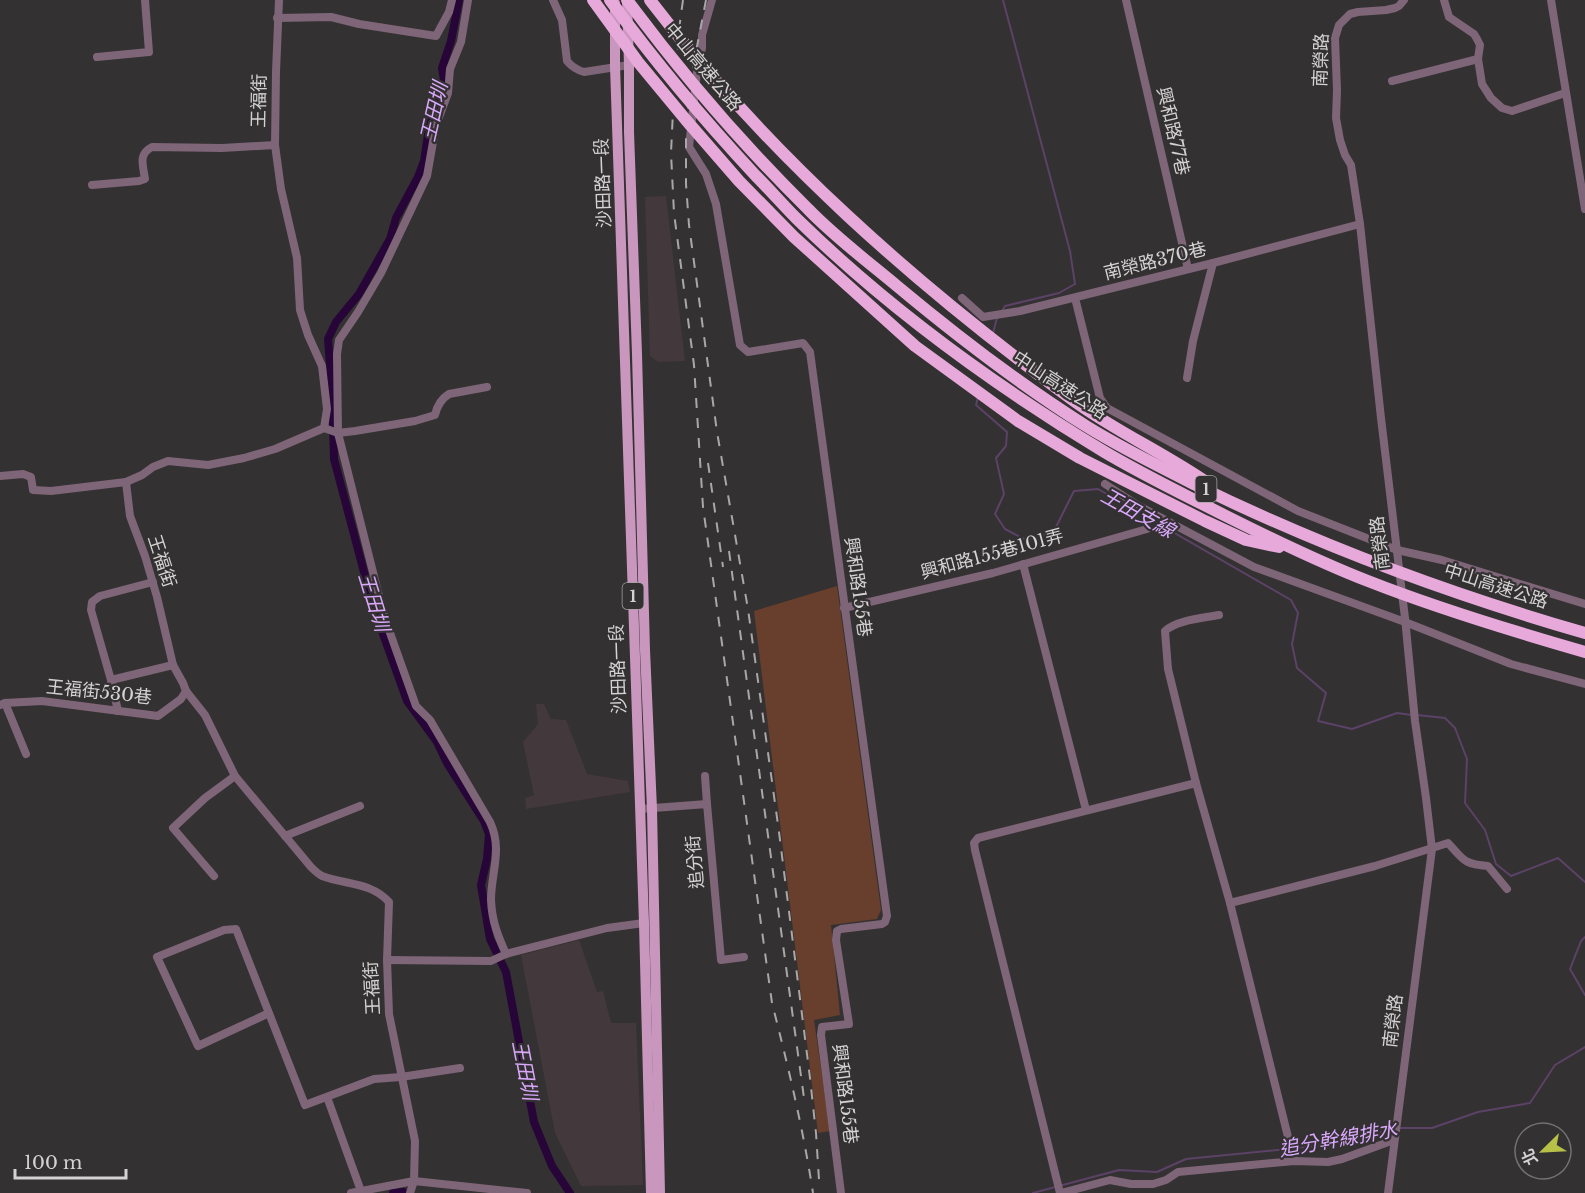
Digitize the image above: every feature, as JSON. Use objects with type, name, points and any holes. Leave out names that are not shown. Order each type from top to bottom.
[{"type":"highway","name":"中山高速公路","points":[[593,0],[638,62],[740,181],[794,237],[915,346],[1017,421],[1080,458],[1246,540],[1298,551]]},
{"type":"highway","name":"中山高速公路","points":[[610,0],[683,94],[797,219],[869,284],[991,379],[1106,453],[1298,551],[1367,581],[1452,612],[1585,652]]},
{"type":"highway","name":"中山高速公路","points":[[627,0],[665,51],[729,127],[809,211],[942,324],[1060,409],[1156,465],[1288,529],[1413,577],[1585,633]]},
{"type":"highway","points":[[650,0],[723,90],[770,141],[913,273],[1075,402],[1196,475],[1228,501]]},
{"type":"main road","name":"沙田路一段","points":[[615,0],[615,66],[644,923],[660,1193]]},
{"type":"main road","name":"沙田路一段","points":[[627,0],[628,132],[638,354],[645,650],[652,809],[651,1193]]},
{"type":"street","points":[[97,57],[149,52],[145,0]]},
{"type":"street","name":"王福街","points":[[279,0],[275,145],[281,189],[297,258],[300,310],[322,366],[327,409],[324,428]]},
{"type":"street","points":[[277,18],[331,16],[359,24],[436,36],[449,12],[452,0]]},
{"type":"street","points":[[468,0],[461,42],[450,69],[448,93],[436,125],[427,176],[381,273],[339,340],[337,354],[338,433],[384,616],[416,706],[430,720],[495,833],[497,850],[491,900],[494,928],[506,954]]},
{"type":"street","points":[[553,0],[562,20],[567,61],[571,65],[584,72],[629,64]]},
{"type":"street","name":"興和路155巷","points":[[712,0],[702,35],[688,147],[706,174],[716,204],[740,345],[748,352],[803,343],[810,352],[887,916],[882,924],[837,931],[836,940],[849,1024],[822,1027],[821,1035],[841,1193]]},
{"type":"street","name":"興和路77巷","points":[[1126,0],[1188,269]]},
{"type":"street","name":"南榮路","points":[[1388,1193],[1431,849],[1360,224],[1351,165],[1340,140],[1336,118],[1335,38],[1339,25],[1350,14],[1395,8],[1404,0]]},
{"type":"street","points":[[1444,0],[1449,17],[1477,39],[1480,45],[1478,59],[1480,77],[1486,92],[1496,103],[1512,111],[1565,93]]},
{"type":"street","points":[[1551,0],[1585,209]]},
{"type":"street","points":[[1392,81],[1478,59]]},
{"type":"street","points":[[92,184],[139,182],[145,179],[142,163],[144,153],[152,147],[222,148],[275,145]]},
{"type":"street","name":"南榮路370巷","points":[[962,298],[983,317],[1020,311],[1360,224]]},
{"type":"street","points":[[1187,378],[1193,341],[1213,263]]},
{"type":"street","points":[[1075,298],[1100,398],[1107,408],[1298,511],[1397,550],[1442,560],[1585,604]]},
{"type":"street","points":[[0,476],[23,474],[31,477],[33,490],[51,491],[126,482],[168,461],[208,465],[244,458],[275,449],[324,428],[338,433],[415,421],[435,415],[436,408],[449,394],[487,387]]},
{"type":"street","name":"王福街","points":[[126,482],[130,516],[153,582],[173,665],[186,691],[205,715],[235,776],[321,876],[366,887],[381,894],[388,902],[389,1014],[415,1140],[414,1181],[410,1193]]},
{"type":"street","points":[[1105,484],[1148,511],[1254,567],[1405,622],[1511,664],[1585,684]]},
{"type":"street","name":"興和路155巷101弄","points":[[844,608],[993,573],[1147,529]]},
{"type":"street","points":[[1023,564],[1086,810]]},
{"type":"street","points":[[118,711],[91,610],[92,602],[100,596],[153,582]]},
{"type":"street","points":[[1219,615],[1168,628],[1166,631],[1168,669],[1196,783],[1230,903],[1294,1161]]},
{"type":"street","points":[[111,680],[173,665]]},
{"type":"street","name":"王福街530巷","points":[[2,704],[42,701],[158,716],[181,699],[186,691]]},
{"type":"street","points":[[2,704],[26,754]]},
{"type":"street","points":[[214,876],[173,828],[205,798],[235,776]]},
{"type":"street","points":[[640,809],[707,804],[705,776]]},
{"type":"street","points":[[1196,783],[978,838],[974,843],[1061,1193],[1110,1180],[1131,1184],[1153,1184],[1166,1180],[1178,1172],[1294,1161],[1328,1162],[1342,1159],[1395,1132]]},
{"type":"street","name":"追分街","points":[[707,804],[721,960],[744,957]]},
{"type":"street","points":[[285,836],[360,806]]},
{"type":"street","points":[[1230,903],[1375,866],[1448,843],[1463,860],[1472,865],[1488,866],[1507,889]]},
{"type":"street","points":[[387,960],[491,961],[506,954],[607,928],[644,923]]},
{"type":"street","points":[[269,1013],[198,1046],[157,957],[224,930],[236,929],[269,1013],[305,1105],[374,1079],[460,1068]]},
{"type":"street","points":[[327,1097],[362,1191]]},
{"type":"street","points":[[351,1193],[414,1181],[527,1193]]},
{"type":"shaded area","points":[[666,196],[685,361],[658,362],[650,356],[645,197]]},
{"type":"shaded area","points":[[837,586],[881,910],[877,919],[831,925],[840,1015],[814,1020],[830,1131],[818,1133],[754,611]]},
{"type":"shaded area","points":[[536,704],[544,704],[551,719],[566,720],[587,774],[628,781],[630,792],[526,809],[525,798],[534,795],[523,742],[538,724]]},
{"type":"shaded area","points":[[579,940],[597,992],[603,991],[611,1023],[636,1023],[643,1185],[581,1186],[555,1133],[521,955]]},
{"type":"waterway","name":"王田圳","points":[[459,0],[451,41],[442,68],[444,80],[429,128],[424,161],[418,177],[396,218],[390,239],[359,294],[336,322],[328,339],[334,459],[373,606],[407,701],[437,742],[447,763],[484,821],[489,834],[487,859],[481,885],[490,939],[506,972],[534,1122],[552,1166],[570,1193]]},
{"type":"waterway","name":"王田支線","points":[[1002,311],[1005,306],[1059,293],[1075,284],[1070,251],[1003,0]]},
{"type":"waterway","name":"王田支線","points":[[993,333],[997,318]]},
{"type":"waterway","name":"王田支線","points":[[978,397],[976,405],[1007,432],[1006,446],[996,458],[1004,494],[995,514],[1005,529],[1024,539],[1035,539],[1054,531],[1074,491],[1098,489],[1291,600],[1298,613],[1292,644],[1297,668],[1326,693],[1318,721],[1352,729],[1397,713],[1412,715]]},
{"type":"waterway","name":"王田支線","points":[[1417,715],[1445,718],[1455,728],[1467,759],[1465,803],[1485,830],[1496,864],[1511,876],[1558,858],[1585,882]]},
{"type":"waterway","name":"王田支線","points":[[1585,937],[1581,941],[1570,969],[1585,995]]},
{"type":"waterway","name":"追分幹線排水","points":[[1399,1128],[1432,1128],[1478,1112],[1530,1103],[1555,1065],[1585,1047]]},
{"type":"waterway","name":"追分幹線排水","points":[[1294,1148],[1327,1145],[1394,1129]]},
{"type":"waterway","name":"追分幹線排水","points":[[1033,1193],[1119,1170],[1157,1172],[1186,1159],[1288,1149]]},
{"type":"waterway","points":[[393,1193],[403,1192]]},
{"type":"railway","points":[[683,0],[671,153],[674,213],[694,365],[703,507],[772,1003],[795,1097],[813,1193]]},
{"type":"railway","points":[[706,0],[693,67],[686,124],[689,225],[717,432],[748,609],[779,832],[810,1078],[819,1180]]},
{"type":"railway","points":[[708,463],[723,567]]},
{"type":"railway","points":[[729,551],[804,1098]]}]
